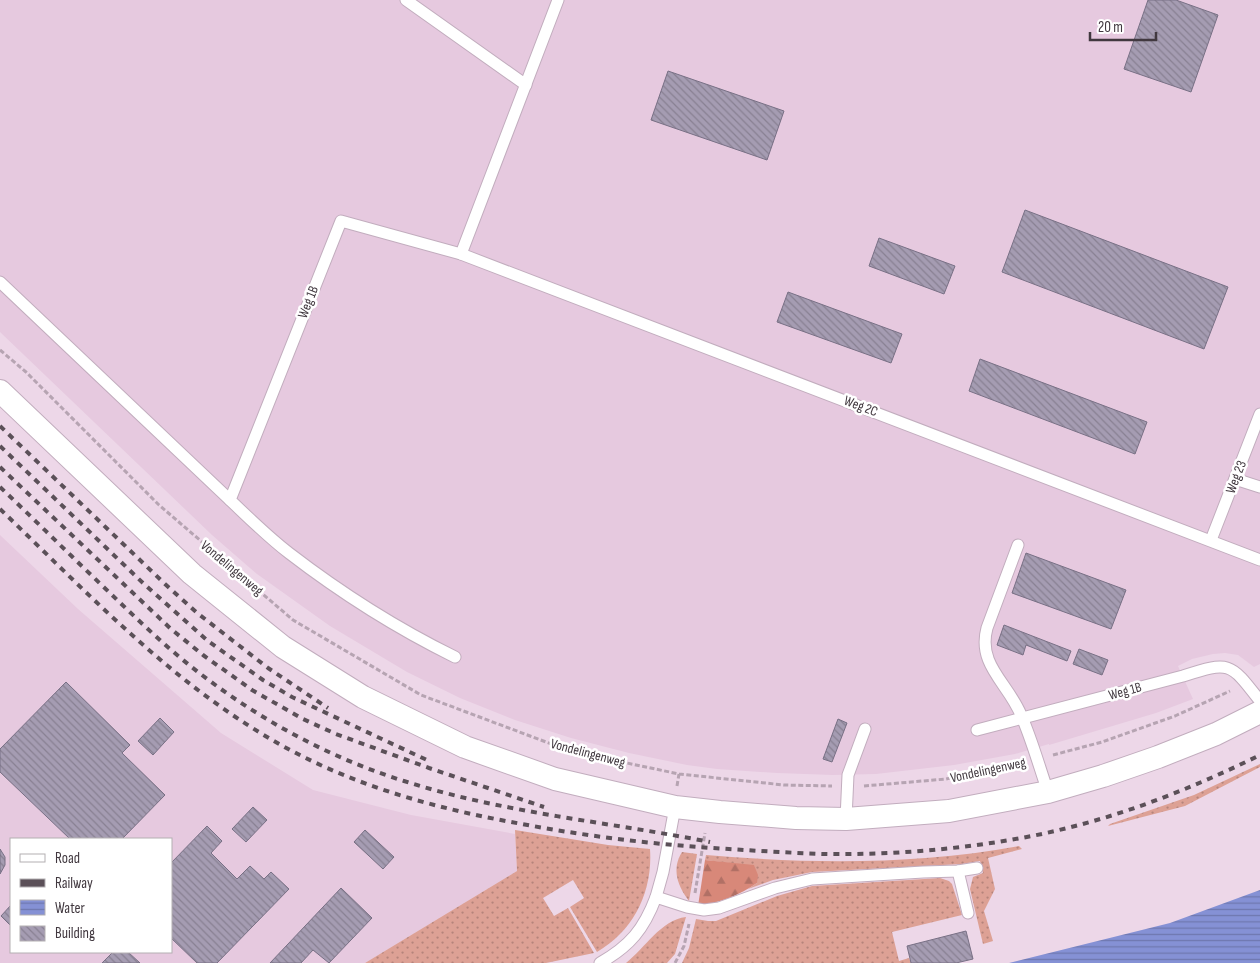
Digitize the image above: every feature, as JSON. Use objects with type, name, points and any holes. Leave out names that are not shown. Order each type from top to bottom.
[{"type":"street","name":"Vondelingenweg","points":[[0,391],[192,574],[283,647],[355,692],[466,747],[555,779],[674,807],[709,811],[796,818],[846,819],[949,812],[1048,792],[1103,776],[1216,734],[1260,712]]},
{"type":"lane","points":[[406,0],[526,85]]},
{"type":"lane","points":[[461,254],[558,0]]},
{"type":"lane","name":"Weg 1B","points":[[230,500],[341,221],[461,254]]},
{"type":"lane","name":"Weg 2C","points":[[461,254],[1260,560]]},
{"type":"lane","points":[[0,282],[272,538],[334,586],[408,632],[454,657]]},
{"type":"lane","name":"Weg 23","points":[[1211,540],[1260,414]]},
{"type":"lane","points":[[1235,479],[1260,487]]},
{"type":"lane","points":[[1018,545],[984,639],[986,657],[1022,718],[1048,792]]},
{"type":"lane","name":"Weg 1B","points":[[977,730],[1183,676],[1214,666],[1227,667],[1237,673],[1260,702]]},
{"type":"lane","points":[[846,819],[848,775],[864,729]]},
{"type":"lane","points":[[600,963],[618,953],[634,937],[648,917],[663,872],[674,807]]},
{"type":"lane","points":[[656,897],[704,910],[719,908],[775,888],[812,879],[958,871],[977,868]]},
{"type":"lane","points":[[958,871],[968,913]]},
{"type":"path","name":"Vondelingenweg","points":[[0,350],[26,372],[159,505],[293,620],[421,695],[570,751],[679,774],[720,780],[784,785],[867,786],[946,779],[1029,761]]},
{"type":"path","points":[[1047,757],[1102,742],[1175,716],[1246,683]]},
{"type":"path","points":[[675,963],[684,946],[693,908],[709,811]]},
{"type":"shaded area","points":[[0,0],[1260,0],[1260,664],[1254,667],[1238,655],[1225,653],[1192,659],[1178,666],[1193,699],[1156,713],[1015,754],[954,765],[876,774],[833,775],[717,769],[629,753],[571,738],[515,720],[460,698],[407,672],[330,626],[257,574],[212,535],[0,332]]},
{"type":"shaded area","points":[[0,535],[78,609],[221,733],[313,790],[411,815],[515,834],[517,871],[365,963],[0,963]]},
{"type":"shaded area","points":[[1260,764],[1260,767],[1185,806],[1108,826],[1194,795]]},
{"type":"shaded area","points":[[515,830],[608,845],[650,849],[650,865],[644,895],[631,921],[621,933],[597,952],[570,907],[584,898],[573,880],[543,898],[554,916],[568,908],[594,953],[546,963],[365,963],[517,871]]},
{"type":"shaded area","points":[[1019,846],[1022,849],[988,858],[995,889],[984,911],[993,941],[983,944],[970,889],[973,877],[983,873],[980,861],[962,864],[812,872],[773,880],[748,889],[757,883],[754,866],[705,860],[706,855],[824,861],[902,860],[941,857]]},
{"type":"shaded area","points":[[682,852],[697,854],[689,901],[679,884],[676,871]]},
{"type":"shaded area","points":[[940,878],[952,884],[962,915],[892,932],[899,961],[909,958],[911,963],[682,963],[689,948],[696,919],[716,921],[777,896],[812,886]]},
{"type":"shaded area","points":[[686,917],[675,954],[667,963],[626,963],[661,929],[677,919]]},
{"type":"green space","points":[[705,860],[754,865],[758,875],[757,883],[729,898],[698,906]]},
{"type":"water","points":[[1260,890],[1260,963],[1009,963],[1170,923]]},
{"type":"building","points":[[1148,0],[1176,0],[1218,15],[1191,92],[1124,69]]},
{"type":"building","points":[[668,71],[784,111],[767,160],[651,120]]},
{"type":"building","points":[[1025,210],[1228,287],[1204,349],[1002,272]]},
{"type":"building","points":[[879,238],[955,266],[944,294],[869,266]]},
{"type":"building","points":[[788,292],[902,334],[891,363],[777,322]]},
{"type":"building","points":[[980,359],[1147,422],[1135,454],[969,391]]},
{"type":"building","points":[[1026,553],[1126,590],[1111,629],[1012,593]]},
{"type":"building","points":[[1004,625],[1071,651],[1067,661],[1026,645],[1023,655],[997,645]]},
{"type":"building","points":[[1079,649],[1108,660],[1102,675],[1073,664]]},
{"type":"building","points":[[66,682],[130,745],[122,753],[165,795],[123,838],[69,838],[0,772],[0,749]]},
{"type":"building","points":[[160,718],[174,732],[153,755],[138,741]]},
{"type":"building","points":[[838,719],[847,723],[832,762],[823,759]]},
{"type":"building","points":[[253,807],[267,820],[246,842],[232,829]]},
{"type":"building","points":[[207,826],[222,841],[211,853],[237,879],[250,866],[264,879],[271,872],[289,889],[217,963],[197,963],[172,939],[172,862]]},
{"type":"building","points":[[365,830],[394,857],[383,869],[354,842]]},
{"type":"building","points":[[0,849],[5,857],[5,865],[0,874]]},
{"type":"building","points":[[341,888],[372,918],[329,963],[313,950],[301,963],[270,963]]},
{"type":"building","points":[[10,906],[10,925],[1,916]]},
{"type":"building","points":[[966,931],[973,959],[956,963],[911,963],[907,946]]},
{"type":"building","points":[[112,953],[129,953],[140,963],[102,963]]},
{"type":"railway","points":[[0,426],[196,612],[268,668],[328,708]]},
{"type":"railway","points":[[0,446],[144,584],[208,641],[263,680],[292,697],[429,761]]},
{"type":"railway","points":[[0,467],[171,629],[203,655],[252,690],[303,719],[336,734],[544,807]]},
{"type":"railway","points":[[0,487],[142,624],[186,663],[246,706],[296,736],[376,772],[441,792],[518,809],[710,842]]},
{"type":"railway","points":[[0,509],[103,608],[174,671],[251,727],[292,751],[347,776],[433,805],[548,829],[651,843],[777,852],[825,854],[877,853],[955,848],[1006,841],[1091,822],[1149,803],[1205,781],[1260,755]]}]
